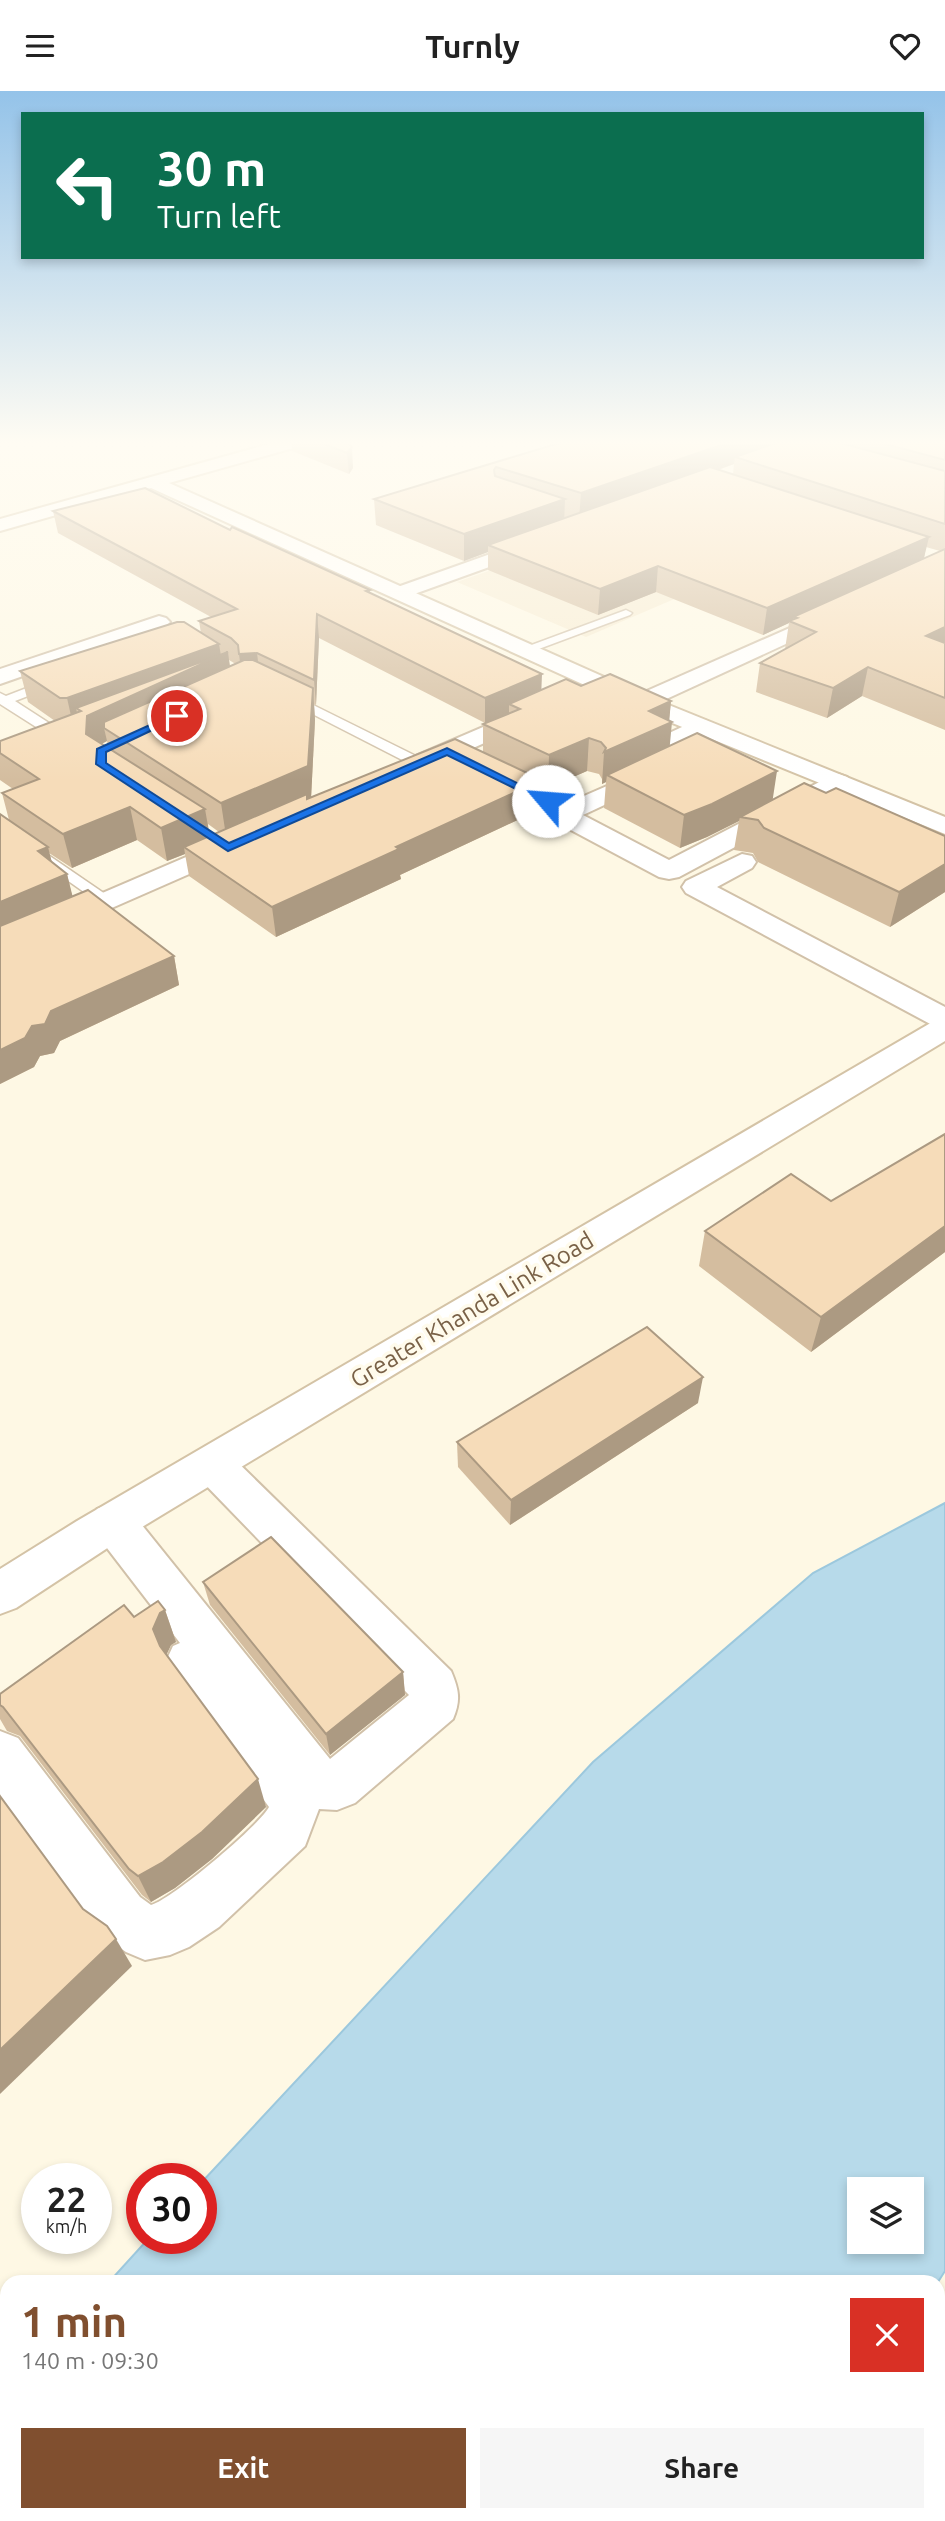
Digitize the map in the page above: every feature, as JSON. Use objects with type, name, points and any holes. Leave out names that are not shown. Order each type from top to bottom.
[{"type":"street","points":[[313,554],[599,684],[945,826]]},
{"type":"street","points":[[399,593],[506,554]]},
{"type":"street","points":[[641,702],[857,604]]},
{"type":"street","points":[[0,677],[159,622]]},
{"type":"street","points":[[574,695],[599,684]]},
{"type":"street","points":[[394,774],[549,706]]},
{"type":"street","points":[[548,801],[699,726]]},
{"type":"street","points":[[727,737],[563,815],[669,871],[838,782]]},
{"type":"street","points":[[447,751],[476,765]]},
{"type":"street","points":[[865,793],[696,887],[945,1019]]},
{"type":"street","points":[[0,948],[106,901],[223,844],[253,836]]},
{"type":"street","name":"Greater Khanda Link Road","points":[[0,1594],[103,1528],[945,1028]]},
{"type":"street","points":[[103,1528],[318,1784],[337,1785],[436,1703],[434,1687],[212,1464]]},
{"type":"street","points":[[0,1755],[121,1916],[145,1933],[170,1929],[200,1908],[287,1828],[296,1802],[142,1595],[103,1528]]},
{"type":"lane","points":[[524,650],[626,613]]},
{"type":"lane","points":[[2,699],[64,678]]},
{"type":"lane","points":[[284,694],[419,763]]},
{"type":"lane","points":[[2,699],[60,736],[75,736]]},
{"type":"lane","points":[[0,826],[106,901]]},
{"type":"shaded area","points":[[536,554],[719,554],[751,566],[586,637],[457,582]]},
{"type":"water","points":[[945,1503],[945,2271],[942,2275],[115,2275],[134,2254],[217,2254],[217,2166],[593,1762],[813,1573]]},
{"type":"building","points":[[134,554],[292,554],[542,674],[485,698],[317,614],[314,680],[257,653],[239,654],[238,645],[231,638],[199,621],[237,609]]},
{"type":"building","points":[[512,554],[889,554],[767,608],[658,566],[600,589]]},
{"type":"building","points":[[933,554],[945,554],[945,627],[926,636],[945,643],[945,698],[868,667],[833,688],[760,663],[816,632],[789,621],[797,618],[793,617]]},
{"type":"building","points":[[184,622],[219,644],[67,698],[60,698],[20,671]]},
{"type":"building","points":[[228,652],[87,716],[86,734],[205,809],[161,828],[130,807],[63,834],[2,793],[39,779],[0,753],[0,741],[81,711],[76,708]]},
{"type":"building","points":[[244,660],[253,660],[313,688],[308,766],[221,803],[104,728],[104,722]]},
{"type":"building","points":[[610,674],[671,701],[649,711],[672,722],[604,752],[606,748],[601,742],[589,738],[549,755],[483,724],[520,709],[509,704],[566,679],[581,686]]},
{"type":"building","points":[[697,733],[777,771],[684,815],[607,775]]},
{"type":"building","points":[[455,739],[542,780],[272,907],[184,847],[307,794],[307,799]]},
{"type":"building","points":[[804,783],[826,793],[836,788],[945,836],[945,864],[899,892],[764,828],[758,820],[740,817]]},
{"type":"building","points":[[0,814],[48,847],[38,851],[67,874],[0,902]]},
{"type":"building","points":[[88,890],[174,956],[51,1011],[45,1024],[32,1026],[25,1038],[0,1050],[0,926]]},
{"type":"building","points":[[945,1134],[945,1226],[821,1317],[705,1231],[791,1174],[831,1201]]},
{"type":"building","points":[[647,1327],[703,1377],[511,1500],[457,1442]]},
{"type":"building","points":[[271,1537],[403,1672],[326,1734],[203,1582]]},
{"type":"building","points":[[158,1601],[165,1610],[160,1613],[153,1629],[160,1646],[258,1779],[202,1832],[163,1862],[138,1876],[129,1869],[0,1705],[0,1694],[124,1605],[134,1617]]},
{"type":"building","points":[[0,1796],[83,1909],[107,1926],[116,1939],[0,2050]]},
{"type":"route","points":[[177,716],[101,751],[101,764],[228,847],[447,751],[548,801]]}]
